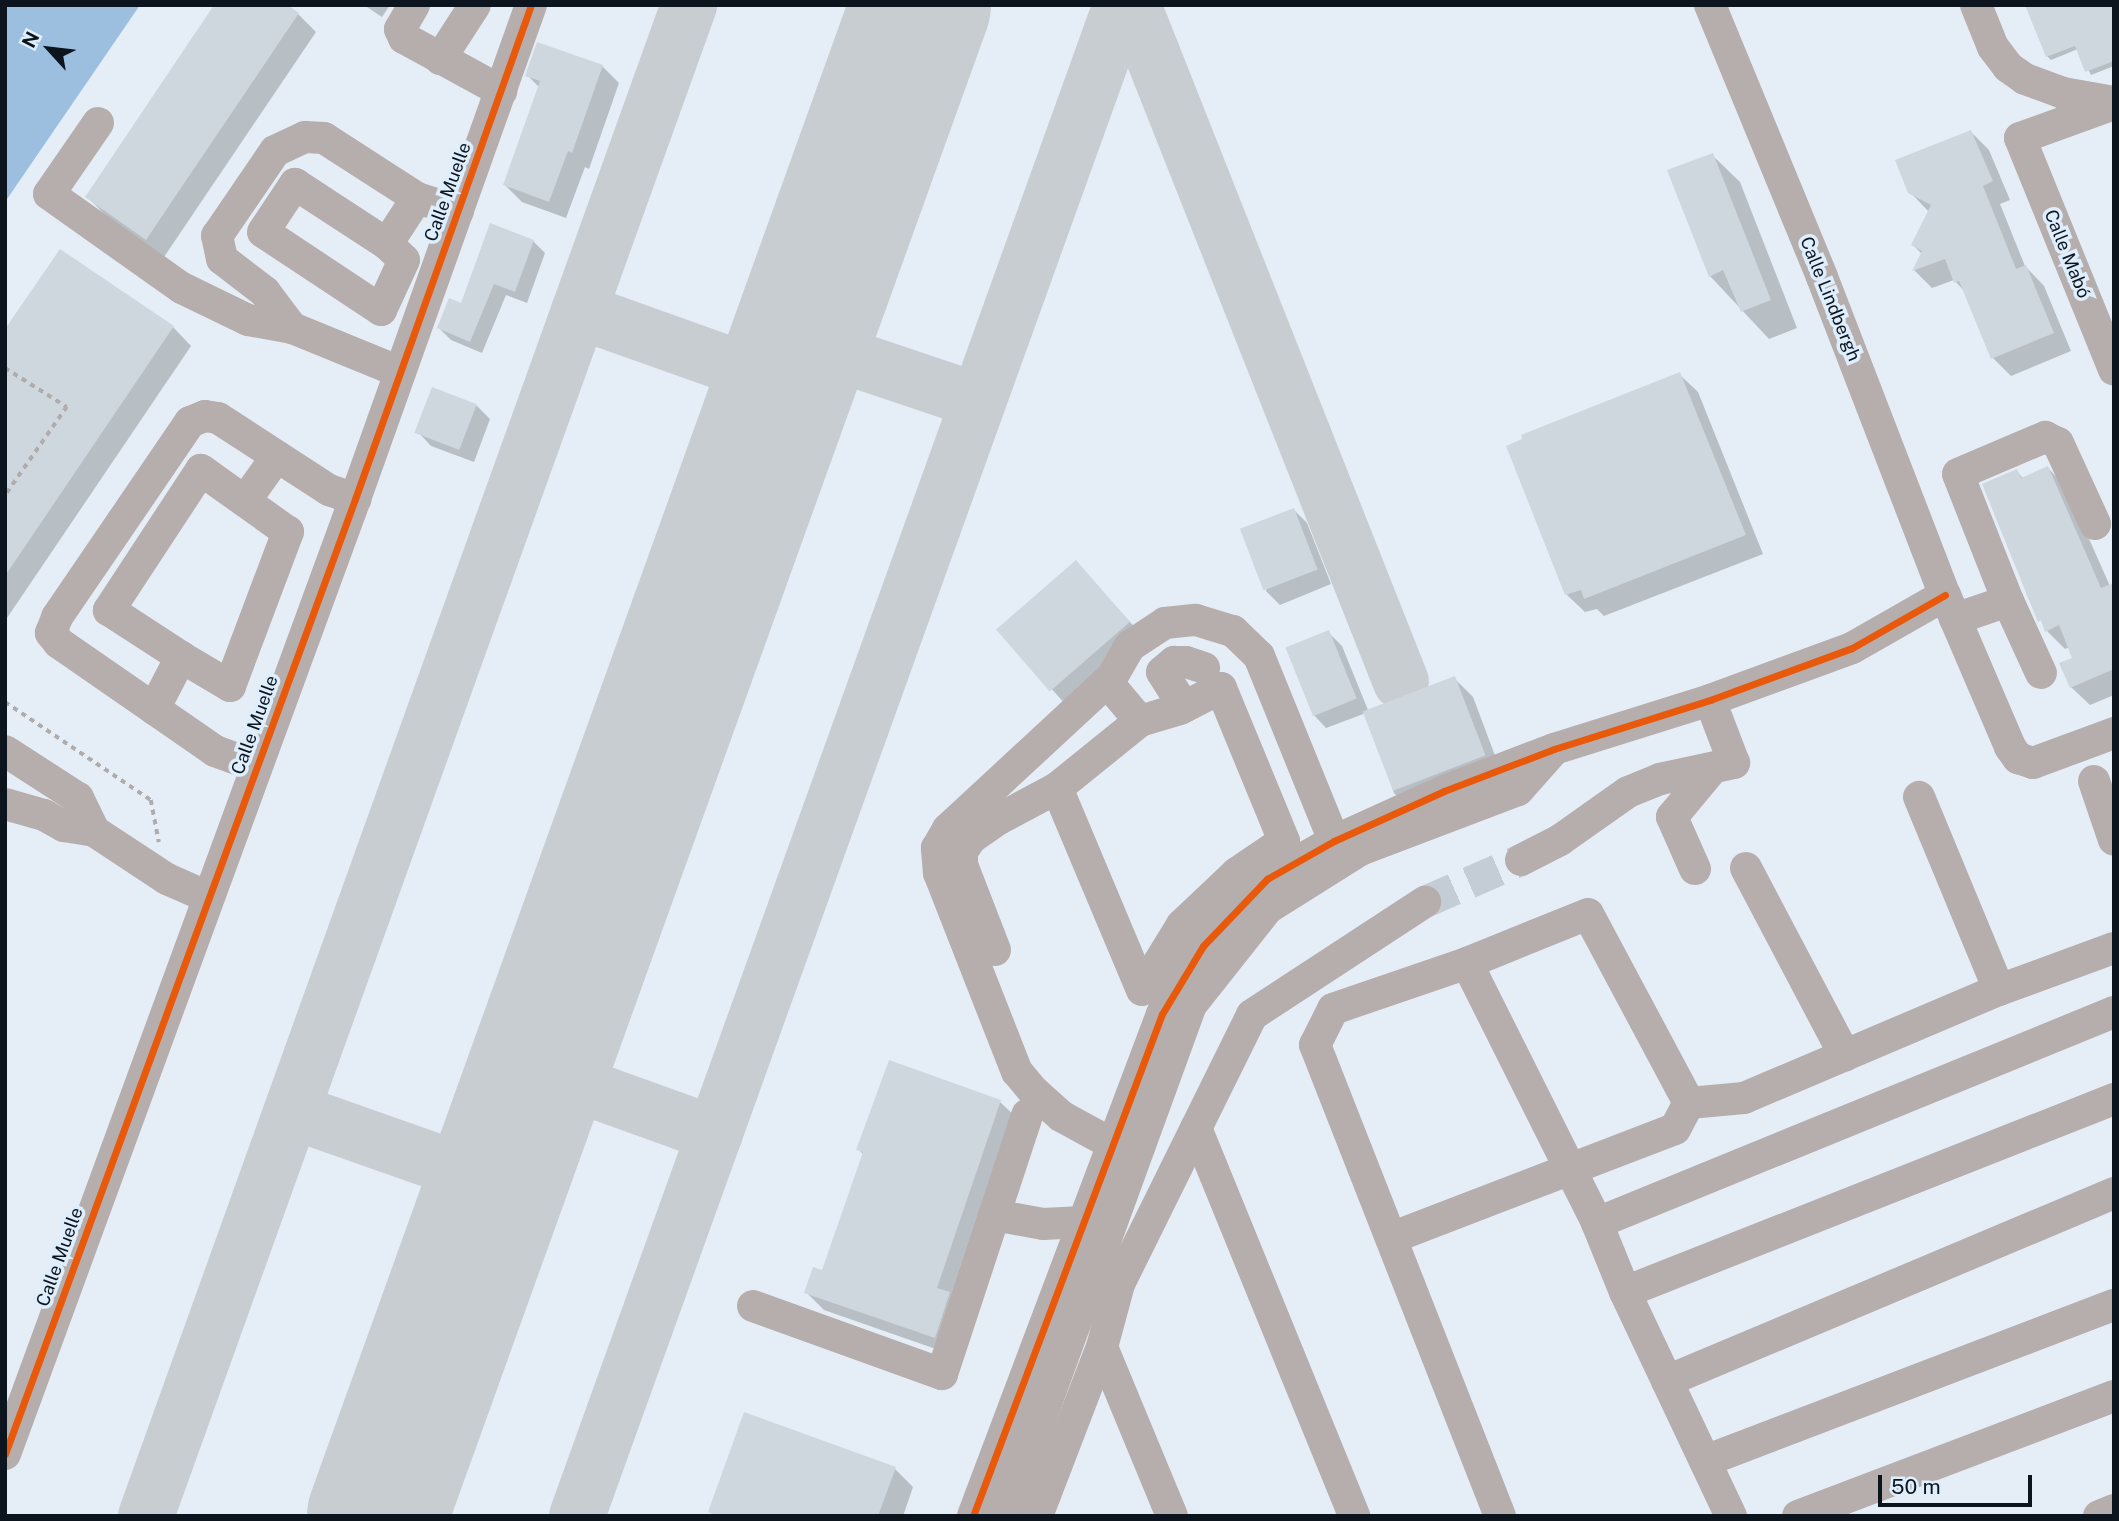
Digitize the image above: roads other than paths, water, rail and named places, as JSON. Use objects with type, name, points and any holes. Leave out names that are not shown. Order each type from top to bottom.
[{"type":"street","points":[[414,5],[400,29],[404,38],[501,91]]},
{"type":"street","points":[[440,60],[475,5]]},
{"type":"street","name":"Calle Muelle","points":[[5,1454],[355,499],[531,5]]},
{"type":"street","name":"Calle Lindbergh","points":[[1710,5],[1822,277],[1950,607],[2010,747],[2018,758],[2033,763],[2114,733]]},
{"type":"street","points":[[1976,5],[1993,47],[2008,66],[2025,79],[2063,93],[2114,103]]},
{"type":"street","name":"Calle Mabó","points":[[2114,103],[2020,138],[2114,370]]},
{"type":"street","points":[[98,122],[49,194],[181,288],[248,320],[292,328],[401,372]]},
{"type":"street","points":[[292,328],[265,292],[222,259],[217,236],[275,151],[289,142],[305,137],[324,138],[417,198],[458,211]]},
{"type":"street","points":[[237,271],[262,232],[295,184],[387,244],[404,260],[381,310],[262,232]]},
{"type":"street","points":[[387,244],[417,198]]},
{"type":"street","points":[[256,766],[215,751],[59,643],[51,634],[57,617],[190,422],[205,416],[218,418],[329,490],[355,499]]},
{"type":"street","points":[[2040,673],[2008,601],[1958,474],[2045,437],[2058,443],[2095,524]]},
{"type":"street","points":[[245,501],[277,456]]},
{"type":"street","points":[[201,470],[288,533],[230,686],[181,657],[109,610],[201,470]]},
{"type":"street","points":[[973,1516],[1162,1014],[1203,946],[1267,879],[1334,841],[1444,791],[1554,749],[1710,700],[1852,648],[1950,607],[2008,601]]},
{"type":"street","points":[[1114,1144],[1060,1116],[1017,1072],[939,873],[937,848],[948,829],[1107,682],[1130,646],[1166,623],[1196,620],[1233,631],[1259,656],[1334,841]]},
{"type":"street","points":[[154,709],[181,657]]},
{"type":"street","points":[[1184,706],[1162,672],[1174,662],[1186,662],[1204,668]]},
{"type":"street","points":[[1107,682],[1139,721]]},
{"type":"street","points":[[995,950],[962,865],[962,852],[970,839],[999,819],[1057,788],[1139,721],[1184,706],[1221,688],[1284,841],[1237,873],[1182,925],[1142,990],[1057,788]]},
{"type":"street","points":[[1521,860],[1560,840],[1628,792],[1660,779],[1734,763],[1710,700]]},
{"type":"street","points":[[1005,1516],[1191,1005],[1268,908],[1360,850],[1518,790],[1554,749]]},
{"type":"street","points":[[5,751],[78,798],[94,831]]},
{"type":"street","points":[[1695,869],[1672,817],[1711,770]]},
{"type":"street","points":[[2094,781],[2114,840]]},
{"type":"street","points":[[1919,797],[1999,990]]},
{"type":"street","points":[[5,804],[44,815],[64,826],[94,831],[167,879],[208,897]]},
{"type":"street","points":[[1746,868],[1845,1056]]},
{"type":"street","points":[[1037,1516],[1102,1347],[1119,1284],[1252,1015],[1425,901]]},
{"type":"street","points":[[1500,1516],[1315,1045],[1333,1009],[1467,963],[1588,914],[1689,1103]]},
{"type":"street","points":[[1689,1103],[1744,1098],[1999,990],[2114,948]]},
{"type":"street","points":[[1467,963],[1597,1223],[1625,1292],[1731,1516]]},
{"type":"street","points":[[1597,1223],[2114,1012]]},
{"type":"street","points":[[1625,1292],[2114,1099]]},
{"type":"street","points":[[1391,1238],[1675,1129],[1689,1103]]},
{"type":"street","points":[[753,1306],[942,1374],[1027,1115]]},
{"type":"street","points":[[1196,1128],[1354,1516]]},
{"type":"street","points":[[1667,1381],[2114,1193]]},
{"type":"street","points":[[994,1215],[1043,1224],[1083,1222]]},
{"type":"street","points":[[1705,1461],[2114,1305]]},
{"type":"street","points":[[1102,1347],[1172,1516]]},
{"type":"street","points":[[1798,1516],[2114,1396]]},
{"type":"street","points":[[2099,1516],[2114,1510]]},
{"type":"water","points":[[5,5],[140,5],[5,202]]},
{"type":"tunnel","points":[[1425,902],[1521,860]]}]
